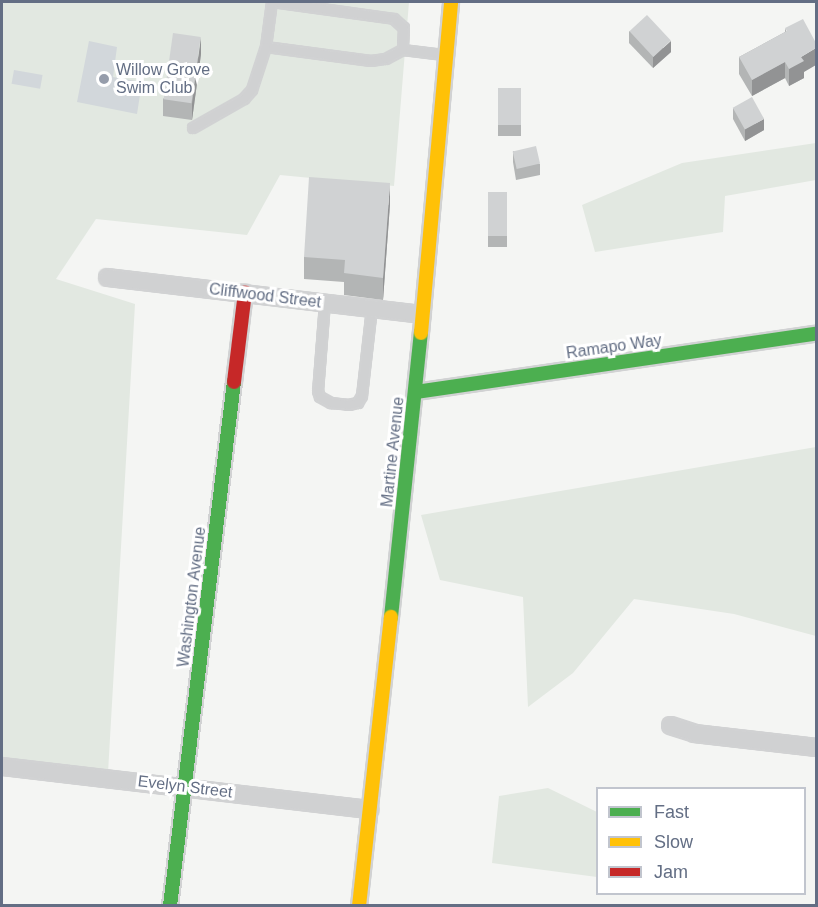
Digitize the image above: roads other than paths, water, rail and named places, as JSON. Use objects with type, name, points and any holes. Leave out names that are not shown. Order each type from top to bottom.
[{"type":"street","name":"Martine Avenue","points":[[359,906],[416,392],[451,2]]},
{"type":"street","name":"Cliffwood Street","points":[[107,277],[422,314]]},
{"type":"street","name":"Washington Avenue","points":[[170,906],[245,293]]},
{"type":"street","name":"Ramapo Way","points":[[416,392],[816,334]]},
{"type":"street","points":[[670,725],[694,733],[816,747]]},
{"type":"street","name":"Evelyn Street","points":[[2,766],[369,809]]},
{"type":"lane","points":[[192,128],[244,99],[252,90],[266,47],[272,2],[394,20],[404,28],[404,50]]},
{"type":"lane","points":[[266,47],[371,62],[386,59],[404,50],[446,55]]},
{"type":"lane","points":[[325,303],[318,391],[320,397],[331,403],[349,405],[358,403],[362,396],[372,308]]},
{"type":"place","name":"Willow Grove Swim Club","points":[[104,79]]}]
